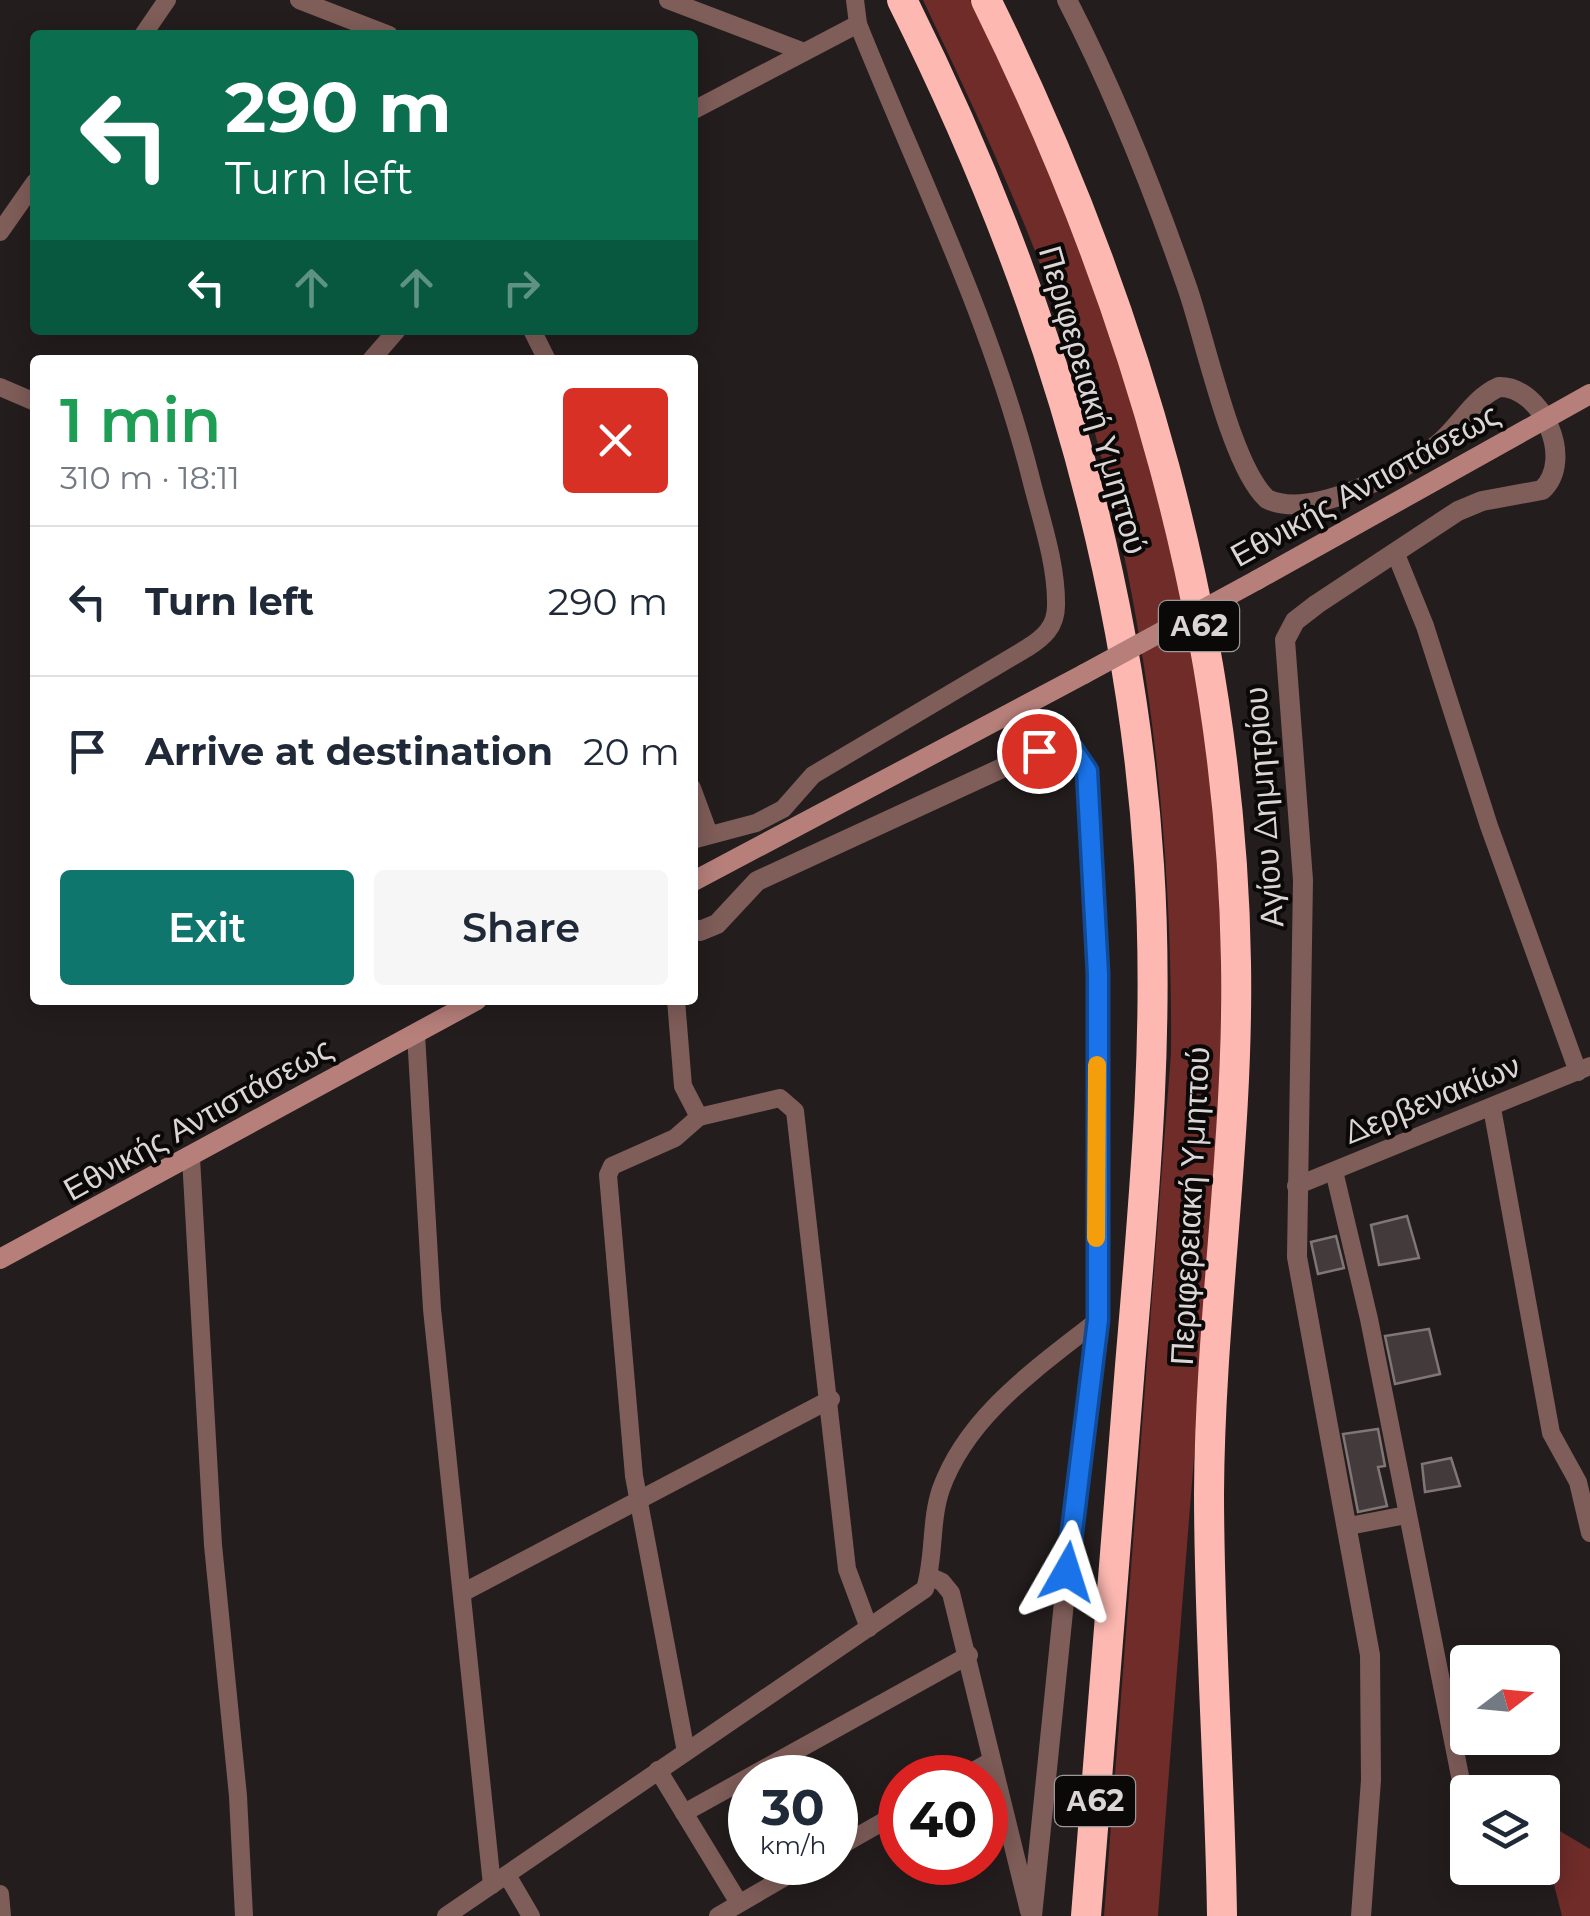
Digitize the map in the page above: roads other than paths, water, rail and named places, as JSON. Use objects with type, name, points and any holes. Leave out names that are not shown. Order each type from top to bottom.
[{"type":"highway","name":"Περιφερειακή Υμηττού","points":[[902,0],[977,159],[1066,408],[1107,572],[1142,784],[1153,938],[1152,1091],[1086,1916]]},
{"type":"highway","name":"Περιφερειακή Υμηττού","points":[[986,0],[1063,164],[1139,372],[1192,581],[1229,824],[1236,961],[1234,1120],[1209,1495],[1222,1916]]},
{"type":"main road","name":"Εθνικής Αντιστάσεως","points":[[698,879],[1258,580],[1590,394]]},
{"type":"main road","name":"Εθνικής Αντιστάσεως","points":[[0,1259],[468,1005]]},
{"type":"street","points":[[146,30],[167,0]]},
{"type":"street","points":[[299,0],[376,30]]},
{"type":"street","points":[[668,0],[804,52]]},
{"type":"street","points":[[701,837],[756,823],[783,809],[814,775],[1028,648],[1050,629],[1054,618],[1054,589],[1040,515],[988,335],[858,24],[855,0]]},
{"type":"street","points":[[1066,0],[1133,140],[1186,284],[1245,469],[1266,499],[1285,506],[1312,504],[1365,484],[1437,445],[1483,397],[1499,387],[1525,396],[1544,419]]},
{"type":"street","points":[[698,109],[858,24]]},
{"type":"street","points":[[0,232],[30,189]]},
{"type":"street","points":[[374,355],[392,335]]},
{"type":"street","points":[[0,387],[30,400]]},
{"type":"street","name":"Αγίου Δημητρίου","points":[[1361,1916],[1372,1701],[1368,1636],[1349,1526],[1302,1297],[1296,1186],[1303,880],[1285,640],[1305,613],[1470,505],[1542,490],[1551,482],[1557,462],[1544,419]]},
{"type":"street","points":[[1395,552],[1425,626],[1490,826],[1584,1069]]},
{"type":"street","points":[[698,930],[717,924],[757,881],[1039,751],[1072,749],[1081,757],[1090,794],[1098,974],[1098,1320],[1075,1494],[1031,1916]]},
{"type":"street","points":[[676,1005],[683,1086],[699,1117]]},
{"type":"street","points":[[416,1034],[432,1309],[500,1880],[531,1916]]},
{"type":"street","name":"Δερβενακίων","points":[[1296,1186],[1584,1069]]},
{"type":"street","points":[[686,1752],[638,1503],[608,1175],[612,1166],[675,1138],[699,1117],[715,1116],[768,1098],[780,1098],[795,1111],[847,1569],[868,1628]]},
{"type":"street","points":[[1492,1108],[1551,1433],[1578,1482],[1590,1533]]},
{"type":"street","points":[[191,1158],[213,1545],[238,1796],[244,1916]]},
{"type":"street","points":[[1334,1171],[1460,1775]]},
{"type":"street","points":[[446,1916],[925,1588],[932,1523],[941,1490],[971,1435],[1009,1391],[1098,1320]]},
{"type":"street","points":[[464,1592],[830,1399]]},
{"type":"street","points":[[1349,1526],[1406,1515]]},
{"type":"street","points":[[929,1576],[942,1582],[951,1593],[969,1655],[990,1755]]},
{"type":"street","points":[[684,1814],[969,1655]]},
{"type":"street","points":[[658,1770],[739,1903]]},
{"type":"street","points":[[1008,1827],[1031,1916]]},
{"type":"street","points":[[718,1916],[771,1885]]},
{"type":"street","points":[[0,1894],[2,1916]]}]
